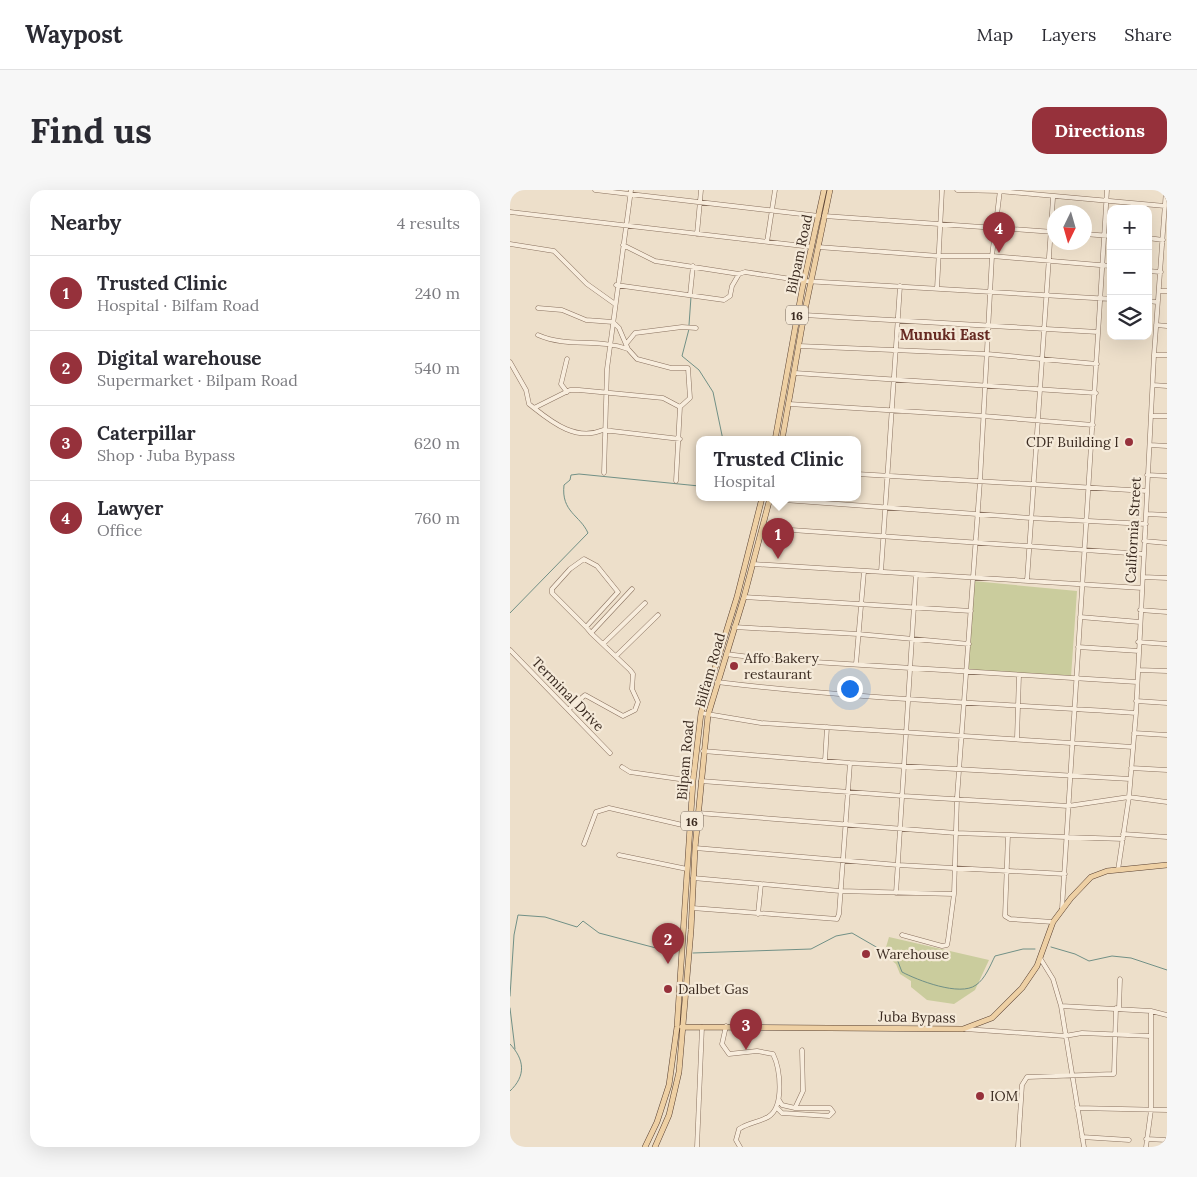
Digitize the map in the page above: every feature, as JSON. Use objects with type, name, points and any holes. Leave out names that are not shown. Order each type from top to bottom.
[{"type":"main road","name":"Bilpam Road","points":[[776,436],[804,281],[815,247],[822,216],[824,190]]},
{"type":"main road","name":"16","points":[[822,216],[830,190]]},
{"type":"main road","name":"16","points":[[783,436],[811,281],[815,247]]},
{"type":"main road","name":"Bilpam Road","points":[[645,1147],[657,1122],[669,1085],[677,1027],[693,781],[701,713],[737,597],[761,501]]},
{"type":"main road","name":"Bilfam Road","points":[[655,1147],[669,1115],[679,1072],[695,848],[708,715],[744,597],[769,501]]},
{"type":"main road","name":"Juba Bypass","points":[[677,1027],[963,1029],[992,1018],[1032,976],[1054,922],[1091,877],[1118,870],[1167,865]]},
{"type":"street","points":[[595,190],[630,192],[700,203],[822,216],[1047,232]]},
{"type":"street","points":[[697,234],[701,190]]},
{"type":"street","points":[[768,242],[775,190]]},
{"type":"street","points":[[937,289],[942,190]]},
{"type":"street","points":[[957,190],[1000,191],[1053,198],[1165,206]]},
{"type":"street","points":[[1062,910],[1088,487],[1096,393],[1107,190]]},
{"type":"street","points":[[902,935],[947,945],[954,894],[957,798],[961,769],[980,481],[992,256],[1000,191]]},
{"type":"street","points":[[604,473],[603,430],[605,392],[616,285],[630,192]]},
{"type":"street","name":"California Street","points":[[1118,870],[1129,797],[1136,712],[1138,642],[1147,514],[1147,475],[1152,416],[1152,385],[1166,192]]},
{"type":"street","points":[[1053,198],[1053,205]]},
{"type":"street","points":[[510,212],[815,247],[939,256],[992,256],[1107,266]]},
{"type":"street","points":[[1092,234],[1105,235]]},
{"type":"street","points":[[1152,239],[1163,240]]},
{"type":"street","points":[[510,244],[554,251],[587,284],[615,304]]},
{"type":"street","points":[[623,245],[655,261],[739,274],[745,272],[804,281],[1107,299]]},
{"type":"street","points":[[1027,581],[1050,250]]},
{"type":"street","points":[[690,295],[692,266]]},
{"type":"street","points":[[1152,271],[1160,272]]},
{"type":"street","points":[[616,285],[728,299],[732,286],[739,274]]},
{"type":"street","points":[[881,572],[900,286]]},
{"type":"street","points":[[1159,291],[1167,292]]},
{"type":"street","points":[[1152,302],[1157,302]]},
{"type":"street","points":[[538,308],[562,310],[586,320],[613,322],[619,328],[633,356],[642,361],[671,368],[688,368],[691,383],[690,398],[680,407],[680,439],[676,481]]},
{"type":"street","points":[[804,315],[1098,332]]},
{"type":"street","points":[[1156,325],[1167,326]]},
{"type":"street","points":[[627,347],[635,333],[682,327],[696,328]]},
{"type":"street","points":[[538,335],[564,343],[610,344],[627,347]]},
{"type":"street","points":[[799,346],[987,354],[1097,364]]},
{"type":"street","points":[[1154,355],[1167,355]]},
{"type":"street","points":[[567,359],[561,384],[567,392]]},
{"type":"street","points":[[510,362],[526,390],[529,404],[549,420],[579,434],[592,435],[603,430],[680,439]]},
{"type":"street","points":[[795,373],[1096,393]]},
{"type":"street","points":[[1152,385],[1167,386]]},
{"type":"street","points":[[534,408],[567,392],[579,390],[663,398],[680,407]]},
{"type":"street","points":[[789,404],[1038,419],[1093,425]]},
{"type":"street","points":[[1152,416],[1167,416]]},
{"type":"street","points":[[1150,445],[1167,446]]},
{"type":"street","points":[[861,474],[1147,491]]},
{"type":"street","points":[[1147,475],[1167,476]]},
{"type":"street","points":[[804,501],[1031,518],[1146,524]]},
{"type":"street","points":[[1147,514],[1167,515]]},
{"type":"street","points":[[762,528],[883,538],[1143,554]]},
{"type":"street","points":[[1144,541],[1167,543]]},
{"type":"street","points":[[569,709],[585,695],[623,716],[635,710],[638,702],[632,689],[632,674],[591,633],[552,590],[570,569],[584,559],[597,566],[618,592],[586,627]]},
{"type":"street","points":[[753,564],[1142,588]]},
{"type":"street","points":[[856,664],[864,571]]},
{"type":"street","points":[[896,893],[912,668],[916,574]]},
{"type":"street","points":[[1142,577],[1167,578]]},
{"type":"street","points":[[591,633],[632,590]]},
{"type":"street","points":[[744,597],[971,611]]},
{"type":"street","points":[[603,644],[645,602]]},
{"type":"street","points":[[1140,610],[1167,612]]},
{"type":"street","points":[[616,656],[658,615]]},
{"type":"street","points":[[1080,617],[1140,622]]},
{"type":"street","points":[[734,626],[969,644]]},
{"type":"street","points":[[1138,642],[1167,644]]},
{"type":"street","points":[[1078,647],[1139,652]]},
{"type":"street","name":"Terminal Drive","points":[[510,650],[610,753]]},
{"type":"street","points":[[726,654],[1076,680],[1138,682]]},
{"type":"street","points":[[1138,670],[1167,671]]},
{"type":"street","points":[[1017,738],[1019,676]]},
{"type":"street","points":[[717,682],[909,700],[965,701],[1136,712]]},
{"type":"street","points":[[1136,701],[1167,703]]},
{"type":"street","points":[[701,713],[761,723],[1017,738],[1133,747]]},
{"type":"street","points":[[825,761],[827,727]]},
{"type":"street","points":[[1134,734],[1167,735]]},
{"type":"street","points":[[703,751],[850,764],[1130,779]]},
{"type":"street","points":[[692,908],[837,920],[850,764]]},
{"type":"street","points":[[622,767],[630,772],[693,781]]},
{"type":"street","points":[[1131,768],[1167,770]]},
{"type":"street","points":[[701,781],[1068,806],[1129,797],[1167,802]]},
{"type":"street","points":[[584,844],[596,812],[609,808],[691,828]]},
{"type":"street","points":[[698,813],[956,833],[1167,837]]},
{"type":"street","points":[[1008,835],[1004,912],[1006,917],[1054,922]]},
{"type":"street","points":[[695,848],[898,864],[1065,874]]},
{"type":"street","points":[[619,855],[687,869]]},
{"type":"street","points":[[693,878],[840,891],[954,894]]},
{"type":"street","points":[[758,914],[761,884]]},
{"type":"street","points":[[1040,958],[1053,979],[1061,1006],[1084,1147]]},
{"type":"street","points":[[1018,1147],[1023,1080],[1027,1077],[1114,1074],[1120,979]]},
{"type":"street","points":[[1061,1006],[1151,1010],[1167,1014]]},
{"type":"street","points":[[1146,1147],[1151,1110],[1151,1010]]},
{"type":"street","points":[[726,1026],[722,1044],[729,1054],[757,1051],[773,1054],[778,1065],[779,1102],[782,1105],[795,1108],[830,1108],[833,1112],[829,1116],[782,1113],[777,1108]]},
{"type":"street","points":[[697,1147],[702,1027]]},
{"type":"street","points":[[963,1029],[1065,1036],[1082,1033],[1151,1036]]},
{"type":"street","points":[[795,1108],[803,1092],[802,1050]]},
{"type":"street","points":[[740,1147],[736,1140],[739,1129],[770,1116],[777,1108],[779,1092]]},
{"type":"street","points":[[1077,1108],[1167,1110]]},
{"type":"street","points":[[1082,1137],[1129,1140]]},
{"type":"street","points":[[1146,1139],[1167,1140]]},
{"type":"green space","points":[[973,581],[1077,591],[1071,677],[967,669]]},
{"type":"green space","points":[[889,937],[989,960],[975,990],[954,1004],[927,1000],[911,987],[911,981],[900,974],[896,964],[884,954]]},
{"type":"waterway","points":[[689,325],[691,297]]},
{"type":"waterway","points":[[689,329],[682,356],[699,370],[713,392],[722,436]]},
{"type":"waterway","points":[[510,613],[588,533],[565,501],[564,485],[570,480],[571,475],[579,474],[696,486]]},
{"type":"waterway","points":[[510,996],[514,935],[518,915],[545,917],[577,927],[583,921],[599,933],[675,953]]},
{"type":"waterway","points":[[693,953],[811,949],[836,936],[852,933],[897,959],[902,972],[928,983],[960,989],[976,985],[987,972],[995,956],[1023,949],[1035,949]]},
{"type":"waterway","points":[[1051,947],[1075,954],[1089,961],[1112,956],[1131,958],[1167,970]]},
{"type":"waterway","points":[[510,1008],[515,1049]]},
{"type":"waterway","points":[[510,1044],[519,1056],[522,1068],[519,1080],[510,1091]]},
{"type":"place","name":"Lawyer","points":[[999,253]]},
{"type":"place","name":"CDF Building I","points":[[1129,442]]},
{"type":"place","name":"Trusted Clinic","points":[[778,559]]},
{"type":"place","name":"Affo Bakery restaurant","points":[[734,666]]},
{"type":"place","name":"Warehouse","points":[[866,954]]},
{"type":"place","name":"Digital warehouse","points":[[668,964]]},
{"type":"place","name":"Dalbet Gas","points":[[668,989]]},
{"type":"place","name":"Caterpillar","points":[[746,1050]]},
{"type":"place","name":"IOM","points":[[980,1096]]},
{"type":"district","name":"Munuki East","points":[[945,334]]}]
